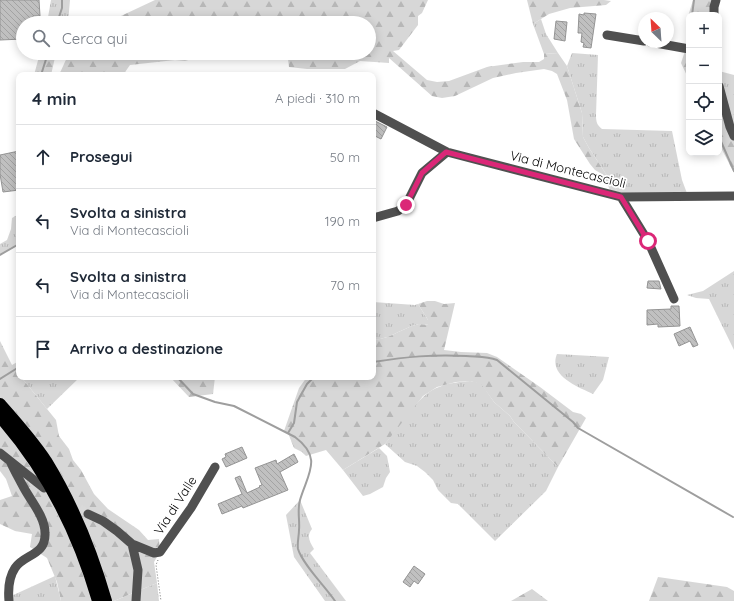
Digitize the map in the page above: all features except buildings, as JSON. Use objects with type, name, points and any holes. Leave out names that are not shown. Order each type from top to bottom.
[{"type":"highway","points":[[0,404],[45,460],[69,503],[98,571],[106,601]]},
{"type":"highway","points":[[0,417],[22,443],[52,487],[90,573],[98,601]]},
{"type":"street","points":[[714,12],[716,0]]},
{"type":"street","points":[[607,35],[638,40]]},
{"type":"street","points":[[674,46],[686,48]]},
{"type":"street","points":[[722,97],[734,136]]},
{"type":"street","name":"Via di Montecascioli","points":[[376,115],[446,152],[621,197],[734,196]]},
{"type":"street","points":[[376,217],[398,211],[406,205],[422,173],[446,152]]},
{"type":"street","points":[[621,197],[648,241],[674,299]]},
{"type":"street","points":[[0,453],[44,488]]},
{"type":"street","points":[[9,601],[8,588],[14,568],[23,559],[35,554],[43,545],[45,533],[41,518],[10,461]]},
{"type":"street","name":"Via di Valle","points":[[88,514],[103,521],[132,544],[154,553],[160,552],[190,508],[215,467]]},
{"type":"street","points":[[132,544],[138,570],[136,601]]},
{"type":"path","points":[[160,552],[156,565],[161,601]]},
{"type":"green space","points":[[51,0],[70,0],[69,16],[48,16]]},
{"type":"green space","points":[[155,0],[428,0],[422,13],[418,16],[418,25],[399,50],[393,51],[427,80],[437,82],[449,81],[487,67],[523,62],[539,62],[544,59],[544,54],[558,53],[567,66],[582,113],[583,137],[621,197],[612,195],[602,174],[595,170],[590,164],[574,139],[567,100],[557,74],[552,71],[544,69],[493,78],[455,96],[442,98],[432,96],[389,58],[389,63],[360,61],[345,69],[307,69],[289,67],[288,60],[376,60],[376,16],[121,16]]},
{"type":"green space","points":[[527,0],[611,1],[606,5],[570,8],[549,14],[533,24]]},
{"type":"green space","points":[[693,0],[716,0],[714,12],[689,12]]},
{"type":"green space","points":[[541,19],[546,34],[558,53],[544,54],[533,24]]},
{"type":"green space","points":[[686,48],[686,74],[681,63]]},
{"type":"green space","points":[[572,53],[598,55],[596,117],[598,125],[602,129],[672,131],[682,180],[688,196],[621,197],[583,137],[582,113],[567,66]]},
{"type":"green space","points":[[38,60],[54,60],[52,72],[35,72]]},
{"type":"green space","points":[[66,60],[175,60],[130,65],[125,72],[60,72]]},
{"type":"green space","points":[[722,72],[734,75],[734,136],[722,96]]},
{"type":"green space","points":[[722,96],[734,136],[734,173],[722,150]]},
{"type":"green space","points":[[16,216],[16,246],[0,255],[0,244],[7,240],[11,229],[12,218]]},
{"type":"green space","points":[[734,271],[734,350],[709,299],[696,298],[687,295],[703,291]]},
{"type":"green space","points":[[427,301],[435,301],[444,304],[455,303],[444,350],[487,353],[497,357],[573,412],[581,414],[586,418],[558,467],[510,416],[494,402],[481,384],[470,381],[456,382],[437,387],[423,396],[385,444],[343,470],[326,450],[306,456],[294,448],[288,433],[284,431],[299,388],[305,380],[376,380],[376,339],[389,336],[414,325],[428,325],[428,320],[418,304]]},
{"type":"green space","points":[[376,302],[418,304],[428,320],[429,325],[414,325],[376,339]]},
{"type":"green space","points":[[0,341],[12,365],[16,363],[16,380],[23,380],[56,420],[59,436],[69,449],[73,460],[81,470],[94,494],[108,509],[139,530],[148,540],[159,539],[160,552],[154,562],[157,583],[114,601],[106,601],[0,404]]},
{"type":"green space","points":[[557,354],[609,357],[603,380],[593,394],[566,380],[560,374],[555,362]]},
{"type":"green space","points":[[23,380],[77,380],[47,409]]},
{"type":"green space","points":[[173,380],[215,380],[213,394],[189,397]]},
{"type":"green space","points":[[470,381],[481,383],[494,402],[510,416],[558,467],[546,491],[495,541],[458,504],[451,503],[438,490],[433,480],[425,472],[417,466],[405,462],[385,444],[424,396],[439,387],[458,382]]},
{"type":"green space","points":[[0,417],[36,463],[98,601],[61,601],[57,582],[47,558],[30,547],[32,534],[15,531],[0,524],[0,500],[12,496],[6,479],[0,471]]},
{"type":"green space","points":[[379,448],[387,456],[390,472],[383,487],[363,496],[343,470]]},
{"type":"green space","points":[[300,500],[312,529],[309,537],[314,549],[310,553],[346,601],[325,601],[294,557],[286,515]]},
{"type":"green space","points":[[55,576],[61,601],[9,601],[9,597]]},
{"type":"green space","points":[[658,577],[727,587],[734,591],[734,601],[649,601]]},
{"type":"green space","points":[[157,583],[159,601],[114,601]]},
{"type":"green space","points":[[532,589],[548,601],[511,601]]},
{"type":"waterway","points":[[59,16],[62,8],[62,0]]},
{"type":"waterway","points":[[692,12],[694,0]]},
{"type":"waterway","points":[[42,72],[46,60]]},
{"type":"waterway","points":[[722,144],[734,171]]},
{"type":"waterway","points":[[0,255],[16,246]]},
{"type":"waterway","points":[[376,362],[408,357],[442,355],[482,357],[497,360],[573,422],[578,428],[733,517]]},
{"type":"waterway","points":[[0,379],[16,369]]},
{"type":"waterway","points":[[180,380],[193,394],[215,402],[234,406],[295,437],[309,452],[311,466],[299,504],[298,549],[304,562],[335,601]]},
{"type":"waterway","points":[[288,433],[294,423],[297,402],[307,384],[311,380]]},
{"type":"tunnel","points":[[68,502],[88,514]]},
{"type":"route","points":[[406,205],[422,173],[446,152],[621,197],[648,241]]}]
